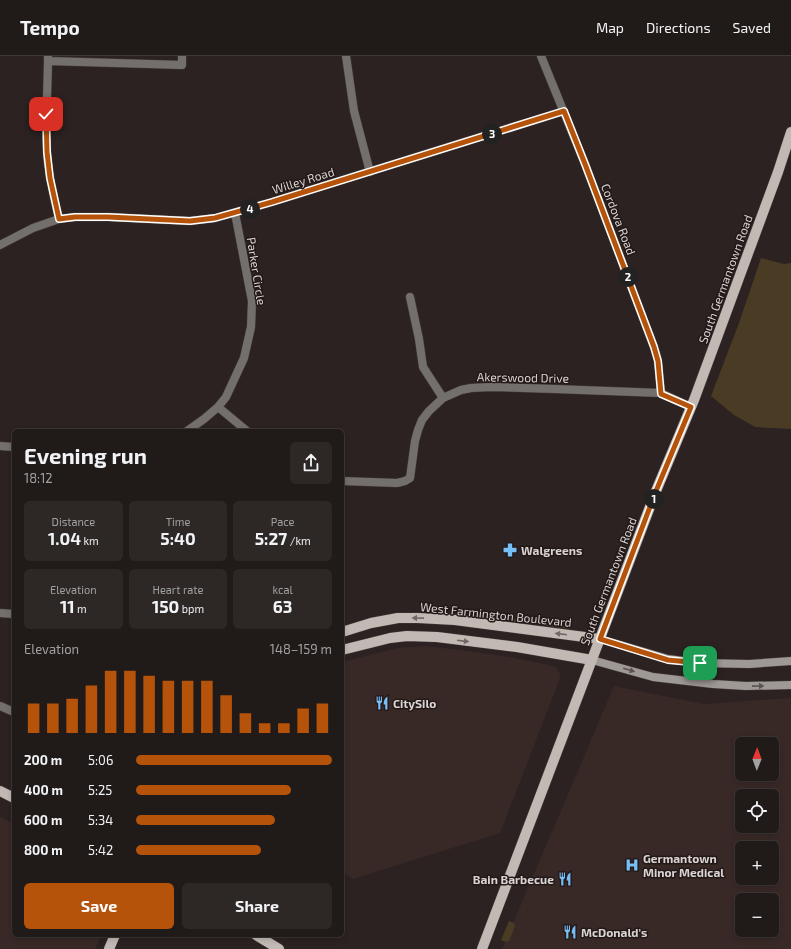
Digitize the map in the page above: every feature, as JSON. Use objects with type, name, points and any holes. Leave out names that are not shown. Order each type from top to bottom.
[{"type":"main road","name":"South Germantown Road","points":[[482,949],[656,491],[691,407],[765,208],[791,132]]},
{"type":"main road","name":"West Farmington Boulevard","points":[[344,631],[371,623],[398,618],[418,618],[455,620],[600,639]]},
{"type":"main road","points":[[344,650],[390,638],[407,636],[437,637],[517,647],[592,660],[654,677],[713,684],[746,686],[791,685]]},
{"type":"main road","points":[[600,639],[668,660],[700,663],[749,664],[791,661]]},
{"type":"main road","points":[[0,791],[12,797]]},
{"type":"main road","points":[[109,949],[114,937]]},
{"type":"main road","points":[[259,937],[279,949]]},
{"type":"street","points":[[59,219],[50,178],[47,152],[46,114],[48,59],[182,65],[182,56]]},
{"type":"street","points":[[346,56],[354,111],[370,172]]},
{"type":"street","name":"Cordova Road","points":[[541,56],[616,244],[654,347],[658,361],[661,394]]},
{"type":"street","name":"Willey Road","points":[[0,245],[33,228],[59,219],[75,217],[101,217],[190,221],[215,218],[370,172],[564,111]]},
{"type":"street","name":"Parker Circle","points":[[190,429],[218,407],[226,397],[244,358],[251,327],[252,301],[235,213]]},
{"type":"street","points":[[410,297],[423,367],[444,398]]},
{"type":"street","name":"Akerswood Drive","points":[[344,481],[397,483],[410,478],[415,441],[422,420],[429,411],[444,398],[461,390],[491,387],[661,394],[691,407]]},
{"type":"street","points":[[218,407],[245,429]]},
{"type":"street","points":[[0,446],[12,447]]},
{"type":"street","points":[[0,613],[12,614]]},
{"type":"street","points":[[0,706],[12,711]]},
{"type":"shaded area","points":[[761,258],[784,264],[791,263],[791,429],[755,427],[734,415],[711,396],[739,323]]},
{"type":"shaded area","points":[[466,615],[499,615],[520,620],[570,627],[570,629],[466,617]]},
{"type":"shaded area","points":[[426,646],[510,657],[556,667],[561,676],[500,833],[353,879],[344,873],[344,662],[398,648]]},
{"type":"shaded area","points":[[614,686],[704,704],[791,698],[791,949],[502,949]]},
{"type":"shaded area","points":[[0,817],[12,823],[12,937],[100,937],[95,949],[0,949]]},
{"type":"shaded area","points":[[509,921],[514,923],[515,926],[509,941],[506,942],[501,940]]},
{"type":"place","name":"Walgreens","points":[[510,550]]},
{"type":"place","name":"CitySilo","points":[[382,703]]},
{"type":"place","name":"Germantown Minor Medical","points":[[632,865]]},
{"type":"place","name":"Bain Barbecue","points":[[565,879]]},
{"type":"place","name":"McDonald's","points":[[570,932]]},
{"type":"route","points":[[46,114],[47,152],[50,178],[59,219],[75,217],[108,217],[190,221],[215,218],[272,202],[564,111],[630,280],[654,347],[658,361],[661,394],[691,407],[656,491],[600,639],[668,660],[700,663]]}]
